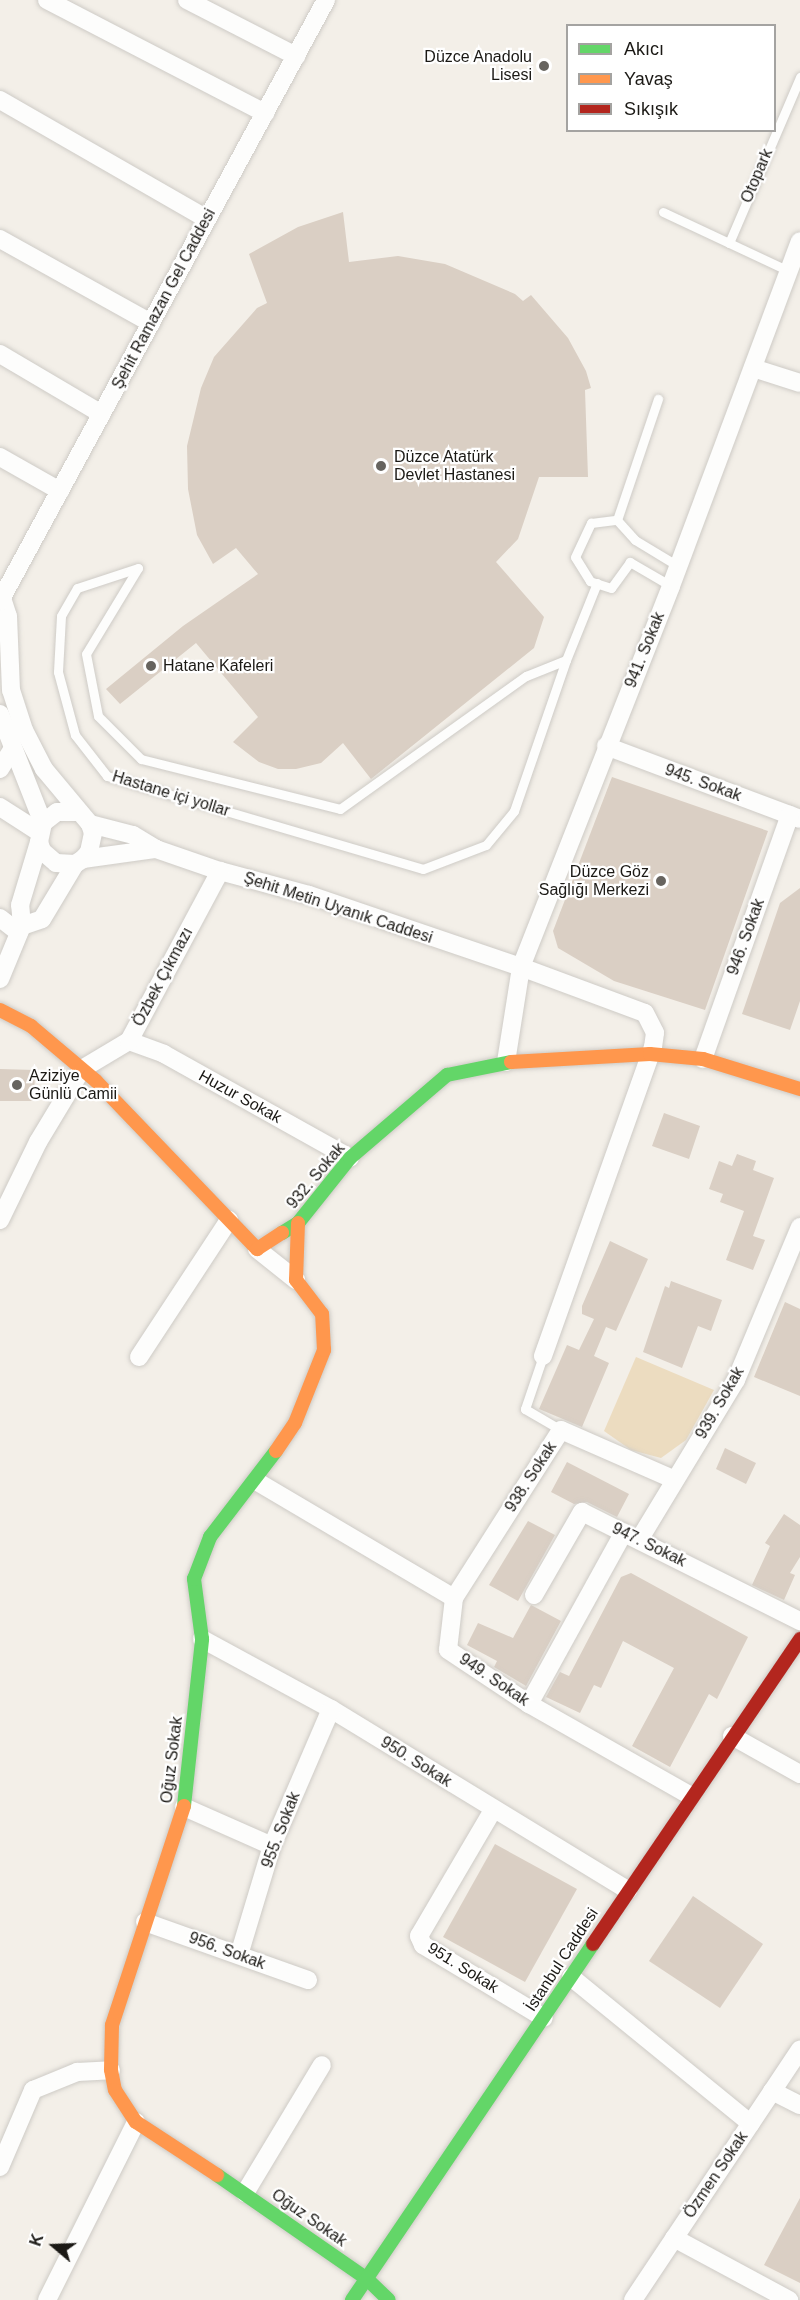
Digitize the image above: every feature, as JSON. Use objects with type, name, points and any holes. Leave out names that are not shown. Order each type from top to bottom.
[{"type":"street","points":[[47,0],[265,113]]},
{"type":"street","points":[[187,0],[296,56]]},
{"type":"street","name":"Şehit Ramazan Gel Caddesi","points":[[2,592],[60,491],[326,0]]},
{"type":"street","points":[[0,100],[207,219]]},
{"type":"street","points":[[0,239],[151,323]]},
{"type":"street","name":"941. Sokak","points":[[506,1062],[521,967],[606,746],[671,586],[800,241]]},
{"type":"street","points":[[0,354],[102,414]]},
{"type":"street","points":[[753,368],[800,383]]},
{"type":"street","points":[[0,457],[60,491]]},
{"type":"street","points":[[2,592],[8,616],[8,669],[17,710],[44,769],[76,812],[90,825],[93,843],[42,919],[20,930]]},
{"type":"street","points":[[0,714],[40,832],[42,851],[56,863],[79,861]]},
{"type":"street","name":"945. Sokak","points":[[606,746],[795,817]]},
{"type":"street","points":[[0,769],[12,750]]},
{"type":"street","points":[[0,807],[40,832]]},
{"type":"street","points":[[0,979],[20,930],[20,905],[40,832],[57,812],[76,812]]},
{"type":"street","name":"946. Sokak","points":[[703,1059],[795,817]]},
{"type":"street","name":"Şehit Metin Uyanık Caddesi","points":[[90,825],[133,835],[156,849],[220,871],[309,895],[521,967],[645,1013],[655,1033],[650,1054]]},
{"type":"street","name":"Şehit Metin Uyanık Caddesi","points":[[79,861],[156,849]]},
{"type":"street","name":"Özbek Çıkmazı","points":[[0,1220],[38,1142],[82,1069],[129,1041],[220,871]]},
{"type":"street","points":[[0,918],[20,930]]},
{"type":"street","points":[[0,1010],[31,1026],[82,1069],[257,1249],[296,1280]]},
{"type":"street","name":"Huzur Sokak","points":[[129,1041],[164,1054],[350,1158]]},
{"type":"street","points":[[543,1356],[650,1054]]},
{"type":"street","name":"932. Sokak","points":[[257,1249],[298,1223],[350,1158],[447,1075],[506,1062],[650,1054],[703,1059],[800,1089]]},
{"type":"street","points":[[139,1357],[229,1220]]},
{"type":"street","points":[[296,1280],[298,1223]]},
{"type":"street","name":"939. Sokak","points":[[529,1704],[632,1536],[675,1480],[736,1380],[800,1227]]},
{"type":"street","name":"Oğuz Sokak","points":[[296,1280],[322,1314],[324,1350],[295,1423],[256,1481],[210,1537],[194,1579],[202,1639],[184,1808],[112,2025],[111,2070],[115,2090],[135,2122],[246,2193],[367,2278],[389,2300]]},
{"type":"street","name":"938. Sokak","points":[[454,1598],[561,1430],[675,1480]]},
{"type":"street","points":[[256,1481],[454,1598]]},
{"type":"street","name":"947. Sokak","points":[[534,1595],[582,1512],[800,1621]]},
{"type":"street","name":"949. Sokak","points":[[454,1598],[448,1650],[529,1704],[691,1796]]},
{"type":"street","name":"950. Sokak","points":[[202,1639],[331,1709],[493,1810],[628,1890]]},
{"type":"street","name":"İstanbul Caddesi","points":[[352,2300],[544,2018],[691,1796],[798,1646]]},
{"type":"street","name":"955. Sokak","points":[[239,1955],[272,1846],[331,1709]]},
{"type":"street","points":[[732,1736],[800,1774]]},
{"type":"street","points":[[184,1808],[272,1846]]},
{"type":"street","name":"951. Sokak","points":[[493,1810],[419,1936],[423,1945],[544,2018]]},
{"type":"street","name":"956. Sokak","points":[[145,1922],[308,1980]]},
{"type":"street","points":[[571,1977],[751,2124]]},
{"type":"street","name":"Özmen Sokak","points":[[633,2300],[800,2050]]},
{"type":"street","points":[[246,2193],[322,2065]]},
{"type":"street","points":[[0,2167],[33,2090],[77,2072],[111,2070]]},
{"type":"street","points":[[772,2091],[800,2105]]},
{"type":"street","points":[[47,2300],[135,2122]]},
{"type":"street","points":[[674,2238],[789,2300]]},
{"type":"lane","name":"Otopark","points":[[729,243],[800,77]]},
{"type":"lane","points":[[663,212],[789,271]]},
{"type":"lane","points":[[616,520],[658,399]]},
{"type":"lane","points":[[616,520],[635,540],[678,566]]},
{"type":"lane","points":[[616,520],[591,523],[575,557],[590,581],[611,588],[630,562],[671,586]]},
{"type":"lane","name":"Hastane içi yollar","points":[[566,660],[526,676],[340,809],[141,759],[98,716],[86,654],[138,568],[77,588],[61,616],[58,672],[75,735],[108,776],[423,869],[486,845],[514,811],[566,660],[597,583]]},
{"type":"lane","points":[[543,1356],[525,1409],[561,1430]]},
{"type":"shaded area","points":[[636,1357],[714,1390],[686,1440],[661,1458],[631,1450],[604,1431]]},
{"type":"building","name":"Düzce Atatürk Devlet Hastanesi","points":[[343,212],[349,262],[398,256],[445,264],[515,294],[523,301],[531,295],[568,338],[586,371],[591,388],[585,390],[588,477],[539,477],[518,539],[496,562],[544,617],[534,648],[371,779],[343,743],[321,763],[296,769],[278,769],[259,762],[233,742],[258,717],[196,643],[120,704],[106,689],[183,626],[258,574],[236,548],[213,564],[197,535],[188,489],[187,446],[201,388],[214,357],[257,308],[267,303],[249,254],[298,227]]},
{"type":"building","name":"Düzce Göz Sağlığı Merkezi","points":[[612,777],[768,831],[705,1010],[614,981],[558,948],[553,931]]},
{"type":"building","points":[[800,888],[800,1001],[790,1030],[742,1014],[780,903]]},
{"type":"building","name":"Aziziye Günlü Camii","points":[[0,1069],[35,1070],[34,1101],[0,1101]]},
{"type":"building","points":[[664,1113],[700,1126],[689,1159],[652,1146]]},
{"type":"building","points":[[737,1154],[756,1161],[753,1170],[774,1178],[753,1236],[765,1240],[753,1270],[726,1260],[744,1211],[720,1202],[723,1194],[709,1189],[719,1161],[732,1166]]},
{"type":"building","points":[[610,1241],[648,1259],[616,1331],[606,1327],[594,1356],[609,1363],[582,1427],[539,1409],[567,1345],[579,1350],[594,1319],[582,1314],[582,1306]]},
{"type":"building","points":[[671,1281],[722,1300],[711,1331],[698,1326],[682,1368],[643,1352],[665,1286],[669,1288]]},
{"type":"building","points":[[785,1302],[800,1309],[800,1396],[754,1377]]},
{"type":"building","points":[[725,1448],[756,1463],[746,1484],[716,1469]]},
{"type":"building","points":[[567,1462],[629,1494],[617,1517],[587,1502],[574,1504],[551,1492]]},
{"type":"building","points":[[784,1514],[800,1525],[800,1557],[790,1573],[795,1575],[784,1600],[752,1585],[770,1546],[765,1543]]},
{"type":"building","points":[[528,1521],[555,1535],[518,1601],[489,1585]]},
{"type":"building","points":[[631,1573],[748,1637],[717,1699],[709,1694],[670,1767],[632,1746],[674,1668],[623,1641],[601,1688],[594,1685],[580,1713],[546,1697],[560,1672],[569,1676],[621,1577]]},
{"type":"building","points":[[531,1605],[561,1621],[526,1686],[494,1667],[497,1661],[467,1645],[478,1623],[513,1638]]},
{"type":"building","points":[[495,1844],[577,1889],[525,1982],[443,1937]]},
{"type":"building","points":[[693,1896],[763,1944],[720,2008],[649,1961]]},
{"type":"building","points":[[800,2198],[800,2283],[764,2265]]},
{"type":"traffic: fast","points":[[282,1233],[298,1223],[350,1158],[447,1075],[511,1062]]},
{"type":"traffic: fast","points":[[184,1806],[202,1639],[194,1579],[210,1537],[276,1451]]},
{"type":"traffic: fast","points":[[352,2300],[593,1944]]},
{"type":"traffic: fast","points":[[217,2175],[367,2279],[389,2300]]},
{"type":"traffic: slow","points":[[0,1010],[31,1026],[96,1081],[257,1249],[282,1233]]},
{"type":"traffic: slow","points":[[511,1062],[650,1054],[703,1059],[800,1089]]},
{"type":"traffic: slow","points":[[276,1451],[295,1423],[324,1350],[322,1314],[296,1280],[298,1223]]},
{"type":"traffic: slow","points":[[184,1806],[112,2025],[111,2070],[115,2090],[136,2122],[217,2175]]},
{"type":"traffic: jam","points":[[593,1944],[800,1639]]},
{"type":"place","name":"Düzce Anadolu Lisesi","points":[[544,66]]},
{"type":"place","name":"Düzce Atatürk Devlet Hastanesi","points":[[381,466]]},
{"type":"place","name":"Hatane Kafeleri","points":[[151,666]]},
{"type":"place","name":"Düzce Göz Sağlığı Merkezi","points":[[661,881]]},
{"type":"place","name":"Aziziye Günlü Camii","points":[[17,1085]]}]
